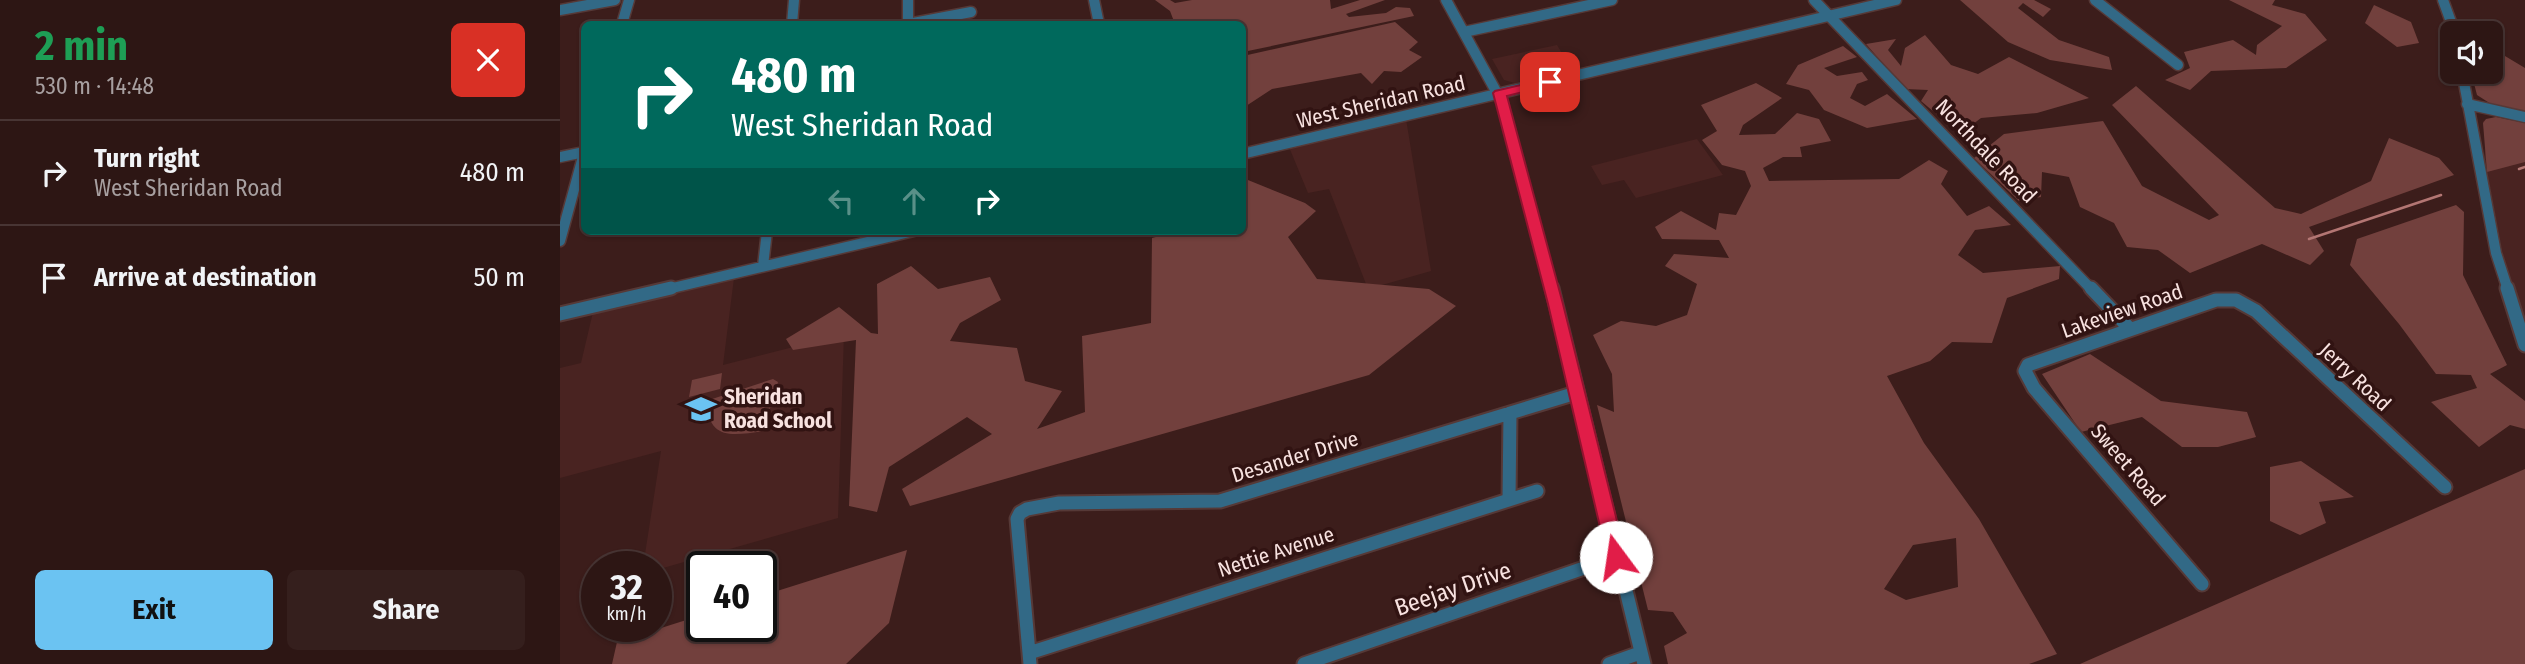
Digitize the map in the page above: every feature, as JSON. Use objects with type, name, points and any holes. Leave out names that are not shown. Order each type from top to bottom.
[{"type":"street","points":[[560,10],[615,0]]},
{"type":"street","points":[[623,21],[629,0]]},
{"type":"street","points":[[792,21],[794,0]]},
{"type":"street","points":[[908,0],[908,21]]},
{"type":"street","points":[[1094,0],[1098,21]]},
{"type":"street","points":[[1446,0],[1499,93],[1556,304],[1642,658],[1609,664]]},
{"type":"street","points":[[1464,32],[1612,0]]},
{"type":"street","name":"Northdale Road","points":[[1814,0],[2130,329]]},
{"type":"street","name":"West Sheridan Road","points":[[1246,153],[1896,0]]},
{"type":"street","points":[[2095,0],[2178,65]]},
{"type":"street","points":[[2443,0],[2452,21]]},
{"type":"street","points":[[924,21],[971,12]]},
{"type":"street","points":[[2464,84],[2496,253],[2525,345]]},
{"type":"street","points":[[2468,104],[2525,117]]},
{"type":"street","points":[[560,157],[581,153]]},
{"type":"street","points":[[560,241],[581,163]]},
{"type":"street","points":[[763,266],[767,235]]},
{"type":"street","points":[[560,314],[894,235]]},
{"type":"street","name":"Lakeview Road","points":[[2025,372],[2036,360],[2216,300],[2236,300]]},
{"type":"street","name":"Jerry Road","points":[[2236,300],[2256,311],[2445,487]]},
{"type":"street","name":"Sweet Road","points":[[2025,372],[2034,388],[2202,584]]},
{"type":"street","name":"Desander Drive","points":[[1030,659],[1017,520],[1020,513],[1027,509],[1059,503],[1220,501],[1576,393]]},
{"type":"street","points":[[1508,499],[1510,413]]},
{"type":"street","name":"Nettie Avenue","points":[[1030,659],[1537,491]]},
{"type":"street","name":"Beejay Drive","points":[[1304,664],[1616,557]]},
{"type":"shaded area","points":[[1155,0],[1170,0],[1175,3],[1192,0],[1330,0],[1331,9],[1360,0],[1385,0],[1346,14],[1349,17],[1386,13],[1396,7],[1410,8],[1414,16],[1246,51],[1246,21],[1174,21],[1170,11]]},
{"type":"shaded area","points":[[1960,0],[2034,0],[2051,9],[2043,17],[2023,3],[2018,8],[2059,40],[2109,57],[2112,70],[2050,60],[2008,42]]},
{"type":"shaded area","points":[[2229,0],[2275,0],[2272,5],[2305,14],[2327,40],[2286,68],[2211,71],[2190,90],[2165,80],[2190,68],[2184,52],[2233,40],[2256,55],[2257,45],[2282,26]]},
{"type":"shaded area","points":[[2374,5],[2411,22],[2419,43],[2397,47],[2365,23]]},
{"type":"shaded area","points":[[1395,22],[1418,42],[1409,50],[1422,57],[1401,72],[1384,71],[1372,84],[1361,73],[1272,89],[1246,106],[1246,55]]},
{"type":"shaded area","points":[[1925,35],[1951,65],[1978,74],[2009,57],[2089,98],[2037,113],[1981,118],[1960,134],[1921,101],[1928,90],[1905,89],[1866,44],[1896,39],[1888,50],[1901,66],[1905,48]]},
{"type":"shaded area","points":[[1557,45],[1569,65],[1544,71],[1546,76],[1515,83],[1504,80],[1492,59]]},
{"type":"shaded area","points":[[1843,46],[1857,57],[1824,68],[1837,76],[1862,72],[1868,80],[1857,84],[1850,98],[1865,106],[1887,94],[1917,119],[1867,128],[1824,110],[1809,90],[1786,84],[1798,65]]},
{"type":"shaded area","points":[[2503,55],[2525,68],[2525,112],[2491,104],[2477,95],[2474,84],[2503,84]]},
{"type":"shaded area","points":[[1756,83],[1782,98],[1743,125],[1739,135],[1775,134],[1797,113],[1819,119],[1831,141],[1800,147],[1802,157],[1783,157],[1763,168],[1769,181],[1899,179],[1929,160],[1948,171],[1941,184],[1967,216],[1989,206],[2011,225],[1975,230],[1958,255],[1983,273],[2060,266],[2059,279],[2007,298],[1992,343],[1952,342],[1930,361],[1887,376],[1924,443],[1979,519],[2057,654],[2029,664],[1668,664],[1664,646],[1687,633],[1673,612],[1648,610],[1597,405],[1614,412],[1612,374],[1593,335],[1621,321],[1656,326],[1687,315],[1697,284],[1665,266],[1674,254],[1729,258],[1719,240],[1662,239],[1655,227],[1681,211],[1716,230],[1719,213],[1736,215],[1751,186],[1745,171],[1722,165],[1702,140],[1717,131],[1701,105]],"holes":[[[1956,538],[1958,587],[1906,600],[1884,589],[1913,545]]]},
{"type":"shaded area","points":[[2136,86],[2275,208],[2301,214],[2371,181],[2389,138],[2439,158],[2454,175],[2309,227],[2324,251],[2310,265],[2262,244],[2190,273],[2158,250],[2127,247],[2114,223],[2080,207],[2069,177],[2042,172],[2041,197],[2019,201],[1974,158],[2004,134],[2103,121],[2142,186],[2209,220],[2219,215],[2112,105]]},
{"type":"shaded area","points":[[2496,117],[2525,123],[2525,333],[2508,281],[2484,157],[2486,146],[2483,121]]},
{"type":"shaded area","points":[[2496,117],[2525,123],[2525,162],[2487,172],[2483,123],[2486,119]]},
{"type":"shaded area","points":[[1406,119],[1431,271],[1368,289],[1329,189],[1308,193],[1289,147]]},
{"type":"shaded area","points":[[1697,139],[1723,175],[1636,198],[1624,180],[1602,185],[1591,166]]},
{"type":"shaded area","points":[[1246,179],[1305,203],[1316,211],[1288,237],[1317,279],[1429,289],[1456,306],[1369,375],[910,506],[902,489],[992,434],[967,417],[889,467],[877,512],[849,506],[856,340],[793,350],[786,339],[839,307],[871,333],[878,334],[877,284],[911,266],[938,289],[990,277],[1001,300],[960,323],[950,341],[1017,348],[1025,381],[1062,391],[1037,429],[1085,412],[1082,336],[1151,323],[1152,238],[1163,235],[1246,235]]},
{"type":"shaded area","points":[[2456,205],[2464,212],[2463,275],[2507,365],[2490,374],[2525,401],[2525,429],[2510,425],[2479,447],[2431,402],[2477,388],[2471,375],[2436,374],[2350,265],[2357,239]]},
{"type":"shaded area","name":"Sheridan Road School","points":[[734,278],[723,365],[844,334],[838,518],[722,551],[686,551],[686,561],[672,565],[672,551],[645,551],[661,451],[560,478],[560,368],[581,363],[593,312]]},
{"type":"shaded area","points":[[2090,354],[2161,401],[2247,412],[2256,437],[2218,447],[2182,447],[2142,417],[2081,432],[2042,374]]},
{"type":"shaded area","points":[[722,373],[720,389],[689,397],[692,380]]},
{"type":"shaded area","points":[[773,379],[778,382],[763,431],[732,434],[717,429],[712,423],[706,401]]},
{"type":"shaded area","points":[[2301,461],[2354,497],[2319,502],[2326,523],[2300,535],[2270,521],[2270,467]]},
{"type":"shaded area","points":[[2525,469],[2525,664],[2080,664]]},
{"type":"shaded area","points":[[907,550],[889,623],[846,664],[612,664],[617,642],[672,642],[672,625],[686,620],[686,642],[777,642],[777,591]]},
{"type":"waterway","points":[[2519,169],[2525,167]]},
{"type":"waterway","points":[[2309,239],[2441,195]]},
{"type":"place","name":"Sheridan Road School","points":[[701,409]]},
{"type":"route","points":[[1550,82],[1499,93],[1556,304],[1616,557]]}]
